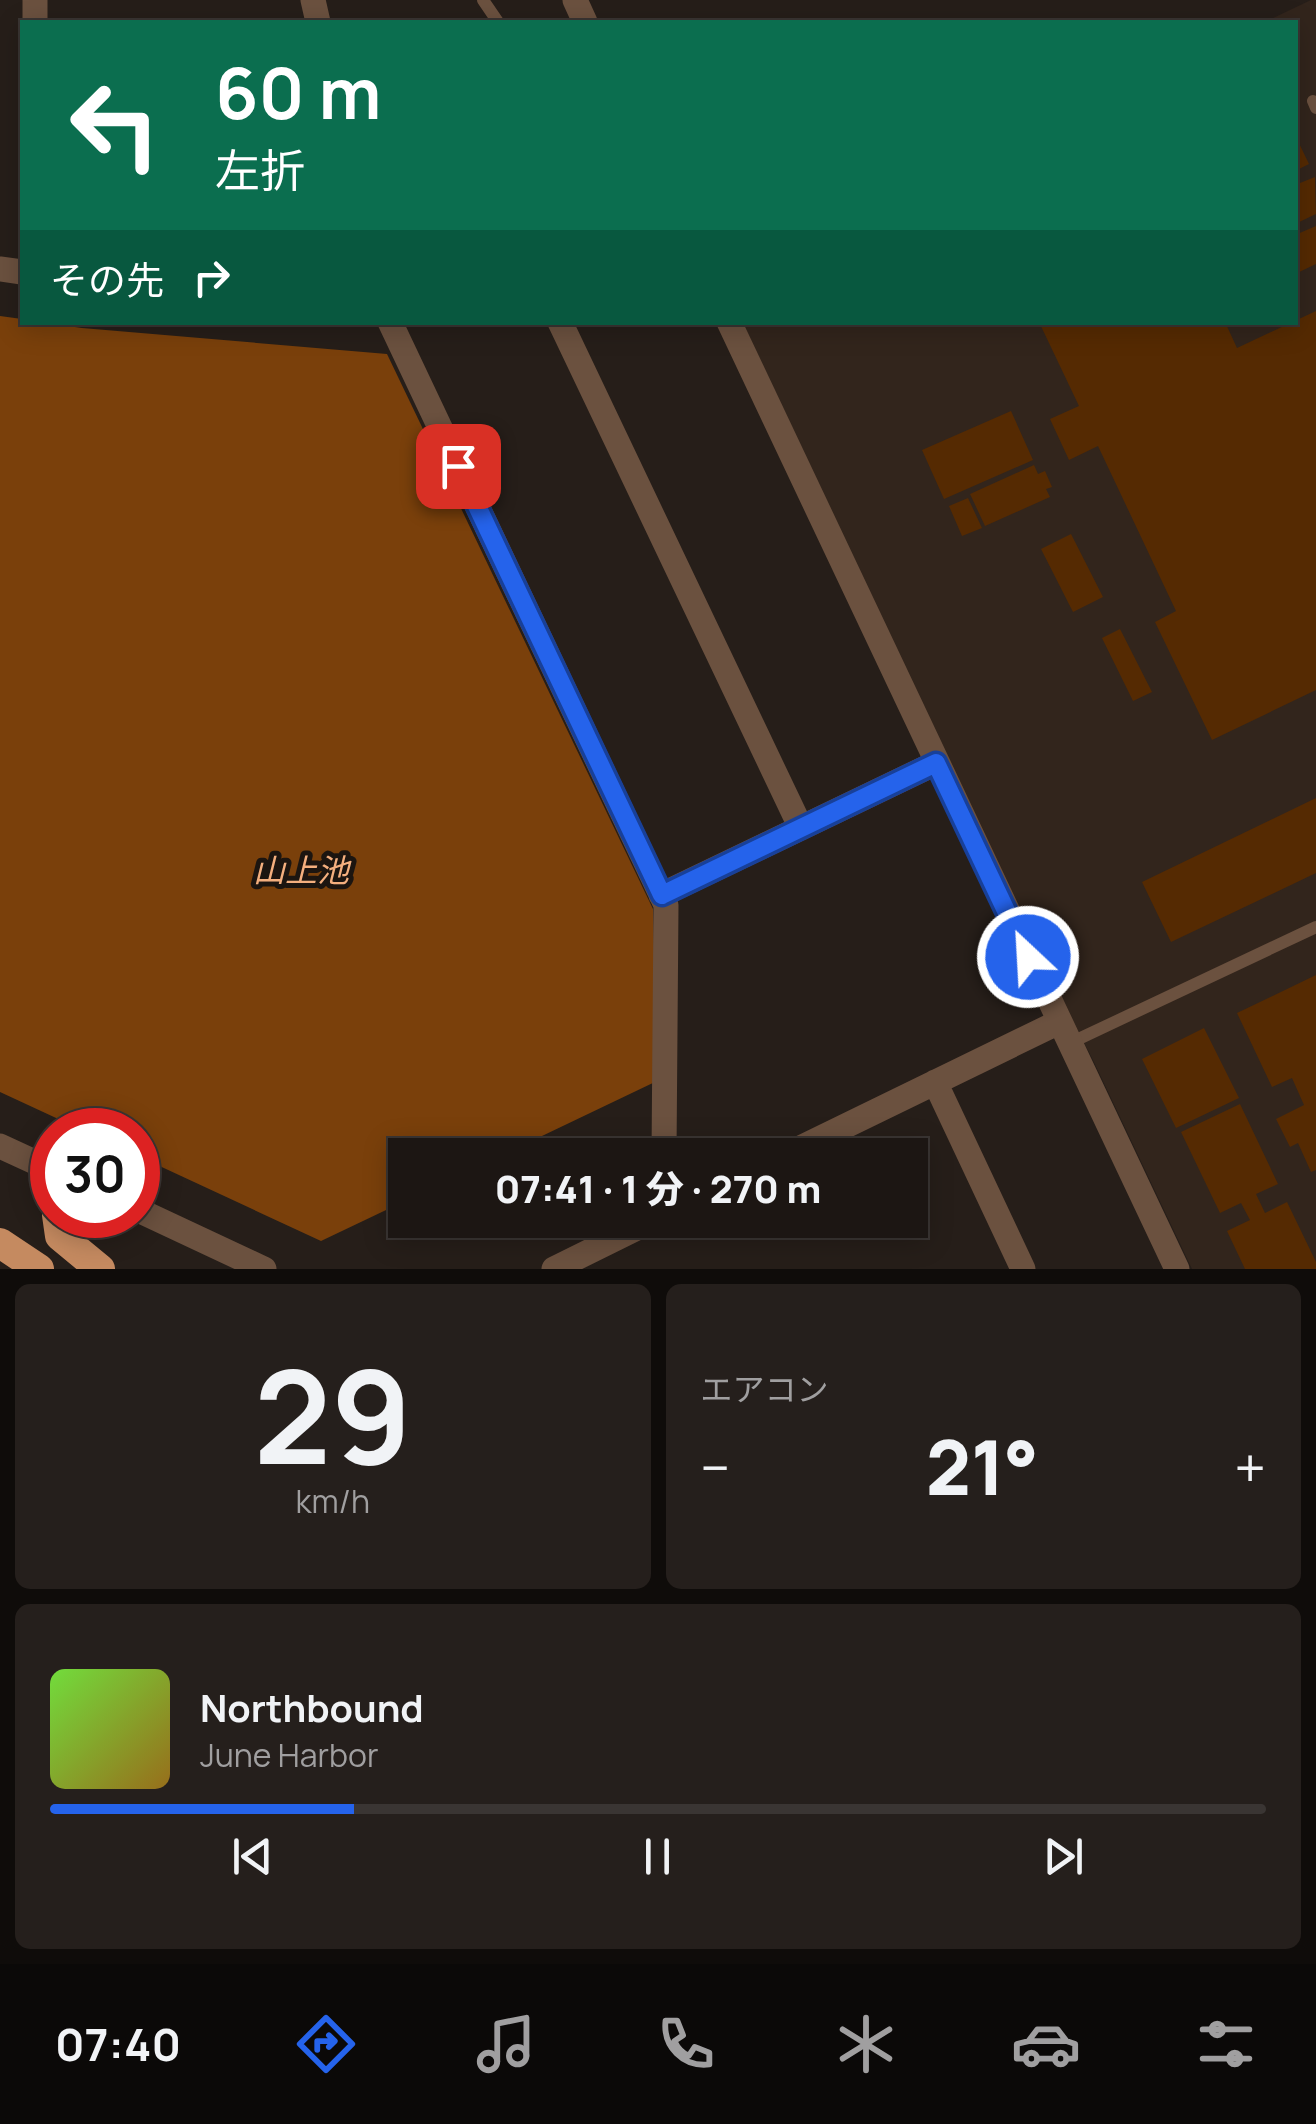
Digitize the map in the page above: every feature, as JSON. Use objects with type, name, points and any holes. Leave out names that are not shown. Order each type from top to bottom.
[{"type":"highway","points":[[62,1238],[100,1269]]},
{"type":"highway","points":[[0,1242],[38,1269]]},
{"type":"street","points":[[391,325],[666,904],[664,1138]]},
{"type":"street","points":[[561,325],[800,828]]},
{"type":"street","points":[[730,325],[1178,1269]]},
{"type":"street","points":[[662,895],[936,763]]},
{"type":"street","points":[[821,1138],[935,1082],[1064,1033]]},
{"type":"street","points":[[935,1082],[1023,1269]]},
{"type":"street","points":[[0,1146],[30,1160]]},
{"type":"street","points":[[160,1220],[264,1269]]},
{"type":"street","points":[[554,1269],[617,1238]]},
{"type":"lane","points":[[1064,1033],[1316,926]]},
{"type":"shaded area","points":[[1316,0],[1316,1269],[1192,1269],[744,325],[1298,325],[1298,20],[1269,20]]},
{"type":"water","name":"山上池","points":[[0,316],[20,319],[20,325],[60,325],[387,354],[653,909],[657,1081],[538,1138],[388,1138],[388,1209],[321,1241],[160,1166],[160,1108],[35,1108],[0,1092]]},
{"type":"building","points":[[1298,141],[1309,164],[1298,170]]},
{"type":"building","points":[[1315,177],[1316,214],[1298,223],[1298,184]]},
{"type":"building","points":[[1316,226],[1316,264],[1298,273],[1298,234]]},
{"type":"building","points":[[1316,311],[1316,690],[1212,740],[1155,622],[1176,611],[1098,446],[1069,460],[1050,419],[1079,406],[1040,325],[1226,325],[1237,348],[1286,325],[1298,325],[1298,319]]},
{"type":"building","points":[[1011,411],[1033,460],[944,499],[922,450]]},
{"type":"building","points":[[1034,465],[1038,474],[1045,471],[1052,487],[1046,489],[1050,497],[985,526],[970,494]]},
{"type":"building","points":[[968,498],[982,528],[962,536],[949,506]]},
{"type":"building","points":[[1071,534],[1103,597],[1073,612],[1041,549]]},
{"type":"building","points":[[1120,629],[1152,692],[1133,701],[1102,638]]},
{"type":"building","points":[[1316,798],[1316,873],[1171,942],[1142,882]]},
{"type":"building","points":[[1316,975],[1316,1170],[1311,1172],[1298,1143],[1290,1147],[1276,1119],[1304,1105],[1292,1078],[1272,1087],[1237,1013]]},
{"type":"building","points":[[1204,1028],[1239,1098],[1176,1128],[1142,1059]]},
{"type":"building","points":[[1240,1104],[1278,1184],[1256,1194],[1265,1213],[1287,1202],[1316,1269],[1245,1269],[1227,1231],[1250,1220],[1241,1203],[1220,1213],[1181,1132]]},
{"type":"route","points":[[458,466],[662,895],[936,763],[1028,957]]}]
